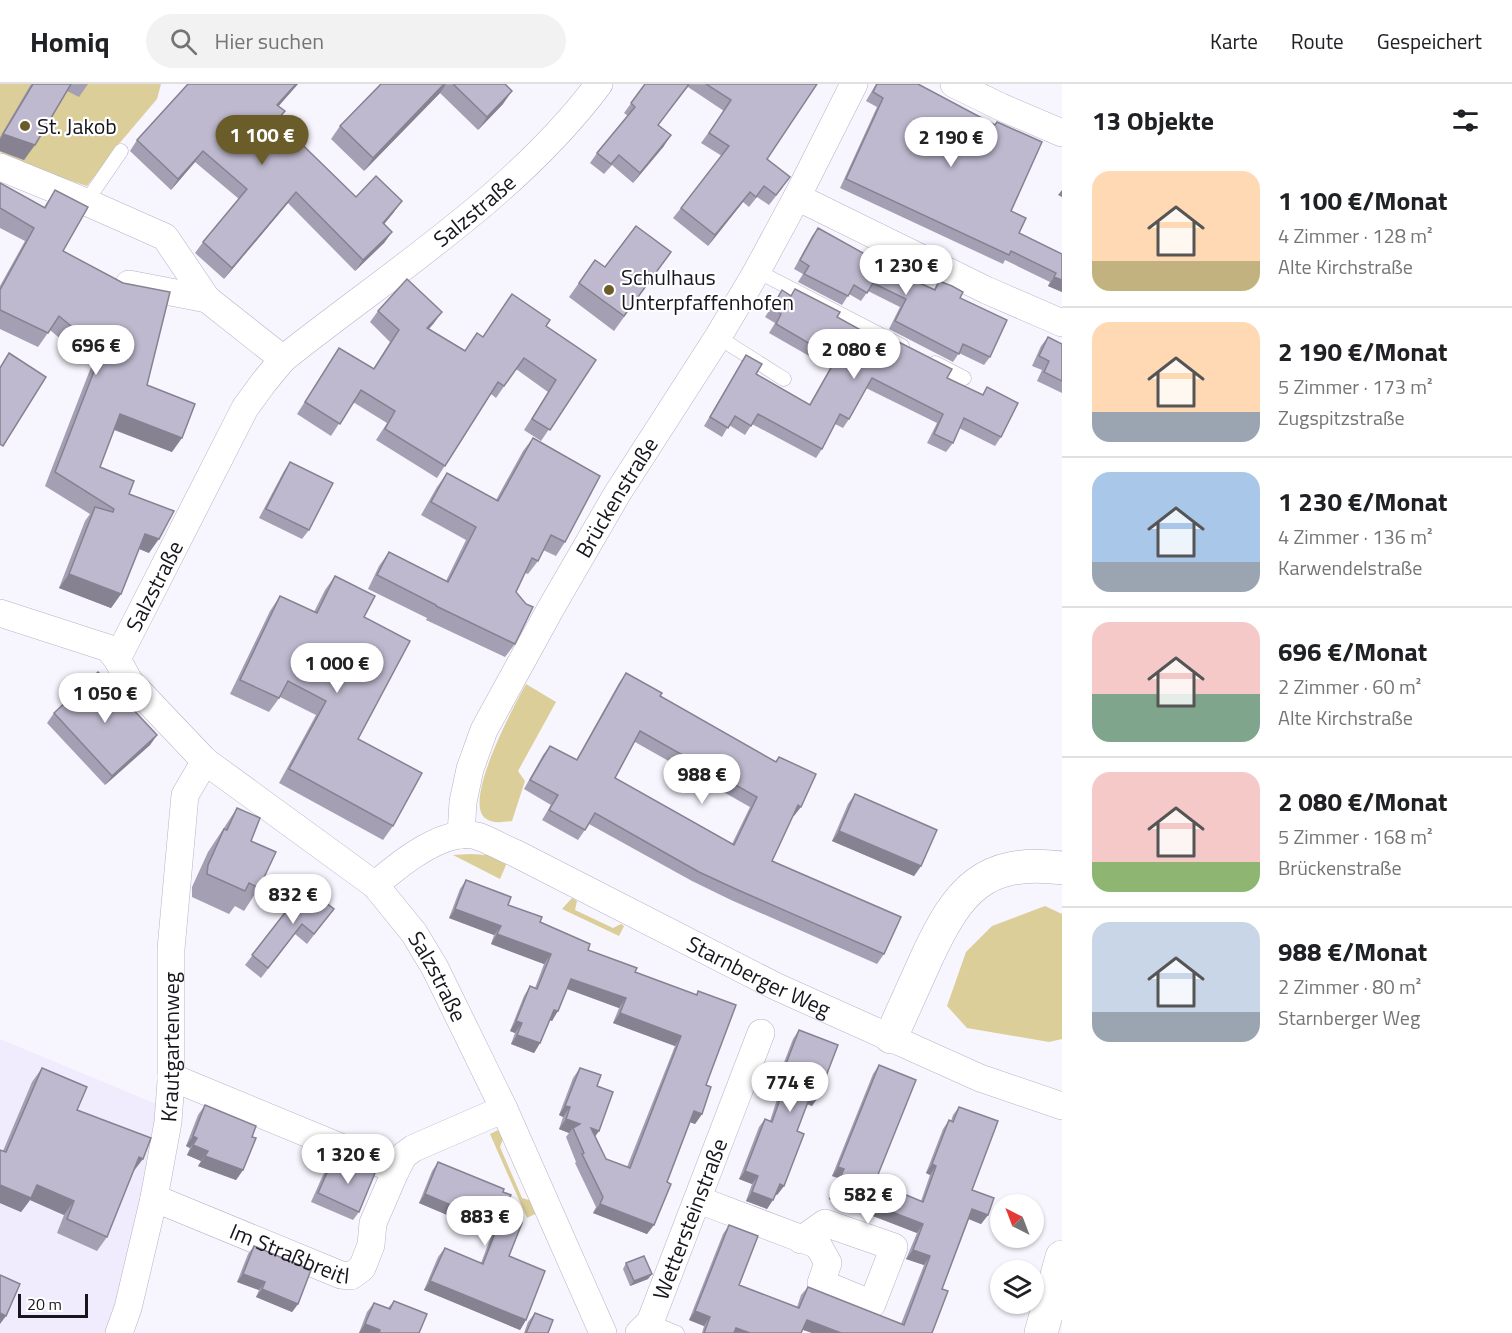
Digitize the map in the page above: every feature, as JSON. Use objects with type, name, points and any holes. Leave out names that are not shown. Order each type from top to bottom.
[{"type":"main road","points":[[891,1037],[941,928],[951,910],[962,897],[976,884],[993,874],[1006,870],[1037,866],[1062,868]]},
{"type":"main road","points":[[1041,1333],[1062,1257]]},
{"type":"street","name":"Salzstraße","points":[[599,84],[583,106],[490,199],[283,359],[245,408],[117,659],[129,681],[205,761],[375,885],[414,933],[435,968],[504,1109],[603,1333]]},
{"type":"street","name":"Brückenstraße","points":[[461,835],[470,769],[484,730],[617,494],[718,337],[757,271],[854,84]]},
{"type":"street","points":[[954,84],[1062,134]]},
{"type":"street","points":[[0,167],[165,237],[207,299],[283,359]]},
{"type":"street","points":[[797,197],[986,290],[1062,323]]},
{"type":"street","points":[[129,284],[207,299]]},
{"type":"street","points":[[0,613],[108,648],[117,659]]},
{"type":"street","name":"Krautgartenweg","points":[[119,1333],[128,1308],[154,1198],[168,1122],[171,1077],[171,949],[185,795],[205,761]]},
{"type":"street","points":[[375,885],[398,864],[430,844],[461,835]]},
{"type":"street","name":"Starnberger Weg","points":[[461,835],[476,836],[515,853],[775,986],[980,1078],[1062,1106]]},
{"type":"street","name":"Wettersteinstraße","points":[[644,1328],[699,1200],[761,1033]]},
{"type":"street","points":[[171,1077],[396,1170]]},
{"type":"street","name":"Im Straßbreitl","points":[[154,1198],[341,1275],[351,1276],[362,1268],[371,1245],[373,1223],[404,1155],[414,1148],[504,1109]]},
{"type":"street","points":[[699,1200],[801,1240]]},
{"type":"lane","points":[[86,202],[121,151]]},
{"type":"lane","points":[[757,271],[964,378]]},
{"type":"lane","points":[[718,337],[784,379]]},
{"type":"lane","points":[[644,1328],[677,1333]]},
{"type":"shaded area","points":[[0,84],[161,84],[157,99],[87,186],[22,165],[0,152]]},
{"type":"shaded area","points":[[526,684],[556,702],[518,771],[525,781],[512,821],[491,821],[485,818],[480,808],[480,793],[485,773],[502,731]]},
{"type":"shaded area","points":[[453,855],[487,855],[503,860],[506,865],[500,879]]},
{"type":"shaded area","points":[[572,898],[577,901],[575,910],[613,928],[621,924],[624,926],[619,936],[562,909]]},
{"type":"shaded area","points":[[1045,906],[1062,914],[1062,1039],[1049,1042],[967,1028],[947,1006],[966,952],[992,926]]},
{"type":"shaded area","points":[[0,1039],[161,1106],[159,1135],[109,1333],[0,1333]]},
{"type":"shaded area","points":[[498,1130],[503,1139],[500,1147],[522,1198],[532,1201],[537,1213],[527,1218],[490,1134]]},
{"type":"building","name":"St. Jakob","points":[[33,84],[71,84],[35,145],[3,134]]},
{"type":"building","points":[[188,84],[296,84],[277,105],[285,111],[277,120],[356,197],[376,176],[402,201],[383,223],[392,232],[363,260],[296,192],[232,268],[203,242],[247,189],[203,151],[178,179],[137,140]]},
{"type":"building","points":[[381,84],[444,84],[373,158],[340,126]]},
{"type":"building","points":[[453,84],[505,84],[512,91],[487,117]]},
{"type":"building","points":[[645,84],[689,84],[658,125],[671,135],[640,173],[619,155],[611,164],[597,153],[635,107],[631,103]]},
{"type":"building","points":[[706,84],[817,84],[767,159],[790,177],[776,195],[764,186],[756,197],[750,192],[715,235],[681,208],[729,146],[709,133],[731,100]]},
{"type":"building","points":[[877,84],[918,84],[995,125],[997,122],[1042,142],[1011,211],[1026,218],[1019,233],[1062,254],[1062,280],[1054,277],[1056,273],[1011,251],[1009,255],[846,179],[883,98],[873,92]]},
{"type":"building","points":[[0,183],[45,208],[55,190],[88,207],[63,251],[123,283],[170,292],[147,385],[195,404],[182,438],[120,414],[100,467],[134,481],[129,494],[174,511],[159,539],[145,534],[121,594],[69,574],[95,507],[113,512],[114,509],[55,472],[103,348],[94,345],[59,316],[48,333],[0,310],[0,290],[34,228],[0,208]]},
{"type":"building","name":"Schulhaus Unterpfaffenhofen","points":[[636,226],[671,252],[624,316],[579,283],[595,260],[605,267]]},
{"type":"building","points":[[818,228],[906,277],[935,290],[939,281],[952,286],[963,292],[960,298],[1007,320],[990,357],[963,344],[959,354],[895,321],[906,299],[873,283],[867,293],[854,285],[848,296],[804,274],[809,266],[800,260]]},
{"type":"building","points":[[407,279],[442,312],[427,328],[465,351],[477,333],[483,337],[512,294],[550,320],[546,326],[596,360],[550,430],[532,419],[556,380],[524,358],[504,386],[498,382],[445,466],[385,429],[395,411],[361,390],[340,424],[305,402],[339,348],[374,369],[399,330],[378,311]]},
{"type":"building","points":[[795,289],[840,312],[837,317],[884,343],[887,336],[952,369],[947,378],[983,395],[987,387],[1018,403],[1001,437],[964,418],[953,443],[934,434],[943,414],[872,378],[849,419],[840,414],[822,449],[758,414],[751,426],[735,416],[728,428],[710,417],[746,355],[762,364],[756,374],[810,405],[836,359],[776,324],[781,314],[772,308],[782,290],[791,296]]},
{"type":"building","points":[[1048,337],[1062,344],[1062,381],[1044,372],[1049,361],[1039,356]]},
{"type":"building","points":[[9,353],[46,377],[3,446],[0,444],[0,368]]},
{"type":"building","points":[[533,438],[600,476],[565,542],[551,535],[538,561],[532,558],[516,592],[526,604],[533,607],[515,644],[377,575],[389,552],[448,582],[476,527],[431,502],[447,473],[498,501]]},
{"type":"building","points":[[290,462],[333,483],[309,530],[266,509]]},
{"type":"building","points":[[335,576],[375,596],[364,617],[410,641],[358,739],[422,773],[393,826],[289,769],[326,701],[288,681],[279,698],[240,680],[280,596],[317,613]]},
{"type":"building","points":[[98,672],[157,735],[112,776],[54,713]]},
{"type":"building","points":[[626,673],[662,693],[660,696],[776,762],[779,757],[816,774],[801,807],[798,805],[772,861],[901,917],[884,954],[699,872],[595,813],[585,830],[549,810],[558,795],[530,780],[550,746],[577,760]],"holes":[[[640,731],[757,797],[734,845],[615,778]]]},
{"type":"building","points":[[855,794],[937,830],[921,866],[839,831]]},
{"type":"building","points":[[237,808],[260,818],[251,841],[276,852],[259,888],[249,883],[245,891],[207,874],[208,865],[224,829],[227,830]]},
{"type":"building","points":[[466,880],[511,897],[508,905],[542,917],[540,922],[590,944],[588,950],[637,968],[635,972],[697,995],[698,991],[736,1005],[706,1085],[711,1087],[702,1114],[694,1111],[667,1182],[671,1184],[654,1225],[600,1204],[603,1197],[582,1154],[584,1153],[573,1128],[580,1124],[566,1119],[570,1107],[565,1106],[580,1068],[601,1075],[597,1086],[613,1092],[599,1131],[591,1128],[606,1159],[630,1168],[681,1036],[620,1013],[626,998],[571,979],[558,1011],[554,1010],[540,1043],[517,1035],[522,1023],[516,1021],[530,986],[537,989],[551,954],[497,934],[501,926],[455,909]]},
{"type":"building","points":[[305,887],[334,909],[314,934],[302,924],[268,968],[252,955]]},
{"type":"building","points":[[799,1030],[838,1045],[818,1097],[811,1094],[797,1131],[804,1134],[784,1186],[780,1184],[773,1200],[752,1192],[758,1176],[745,1171],[765,1119],[772,1122],[785,1085],[779,1082]]},
{"type":"building","points":[[879,1065],[916,1080],[875,1182],[923,1202],[936,1166],[932,1164],[949,1120],[953,1122],[959,1107],[998,1121],[972,1190],[990,1197],[990,1209],[988,1215],[972,1209],[942,1289],[948,1291],[932,1333],[841,1333],[807,1320],[801,1333],[750,1333],[736,1328],[734,1333],[704,1333],[710,1317],[695,1311],[729,1225],[758,1236],[739,1285],[799,1308],[808,1287],[904,1325],[930,1256],[913,1250],[923,1224],[835,1190],[844,1169],[838,1167]]},
{"type":"building","points":[[42,1068],[87,1087],[77,1110],[151,1138],[143,1159],[139,1157],[107,1237],[67,1219],[74,1201],[37,1185],[31,1198],[0,1185],[0,1150],[6,1152]]},
{"type":"building","points":[[205,1105],[256,1126],[252,1137],[256,1138],[243,1170],[205,1156],[208,1151],[193,1145],[197,1138],[193,1136]]},
{"type":"building","points":[[347,1160],[375,1173],[359,1212],[318,1193],[330,1166],[342,1171]]},
{"type":"building","points":[[438,1162],[504,1189],[503,1192],[511,1195],[502,1215],[522,1223],[509,1256],[545,1271],[526,1320],[430,1281],[445,1248],[483,1264],[498,1225],[425,1194]]},
{"type":"building","points":[[254,1246],[311,1270],[298,1304],[262,1289],[265,1282],[243,1274]]},
{"type":"building","points":[[644,1256],[652,1274],[634,1281],[626,1263]]},
{"type":"building","points":[[0,1275],[20,1284],[6,1316],[0,1313]]},
{"type":"building","points":[[394,1301],[427,1314],[419,1333],[379,1333],[380,1330],[365,1324],[374,1303],[390,1309]]},
{"type":"building","points":[[535,1313],[553,1320],[548,1333],[526,1333]]},
{"type":"place","name":"St. Jakob","points":[[25,126]]},
{"type":"place","name":"Schulhaus Unterpfaffenhofen","points":[[609,290]]}]
